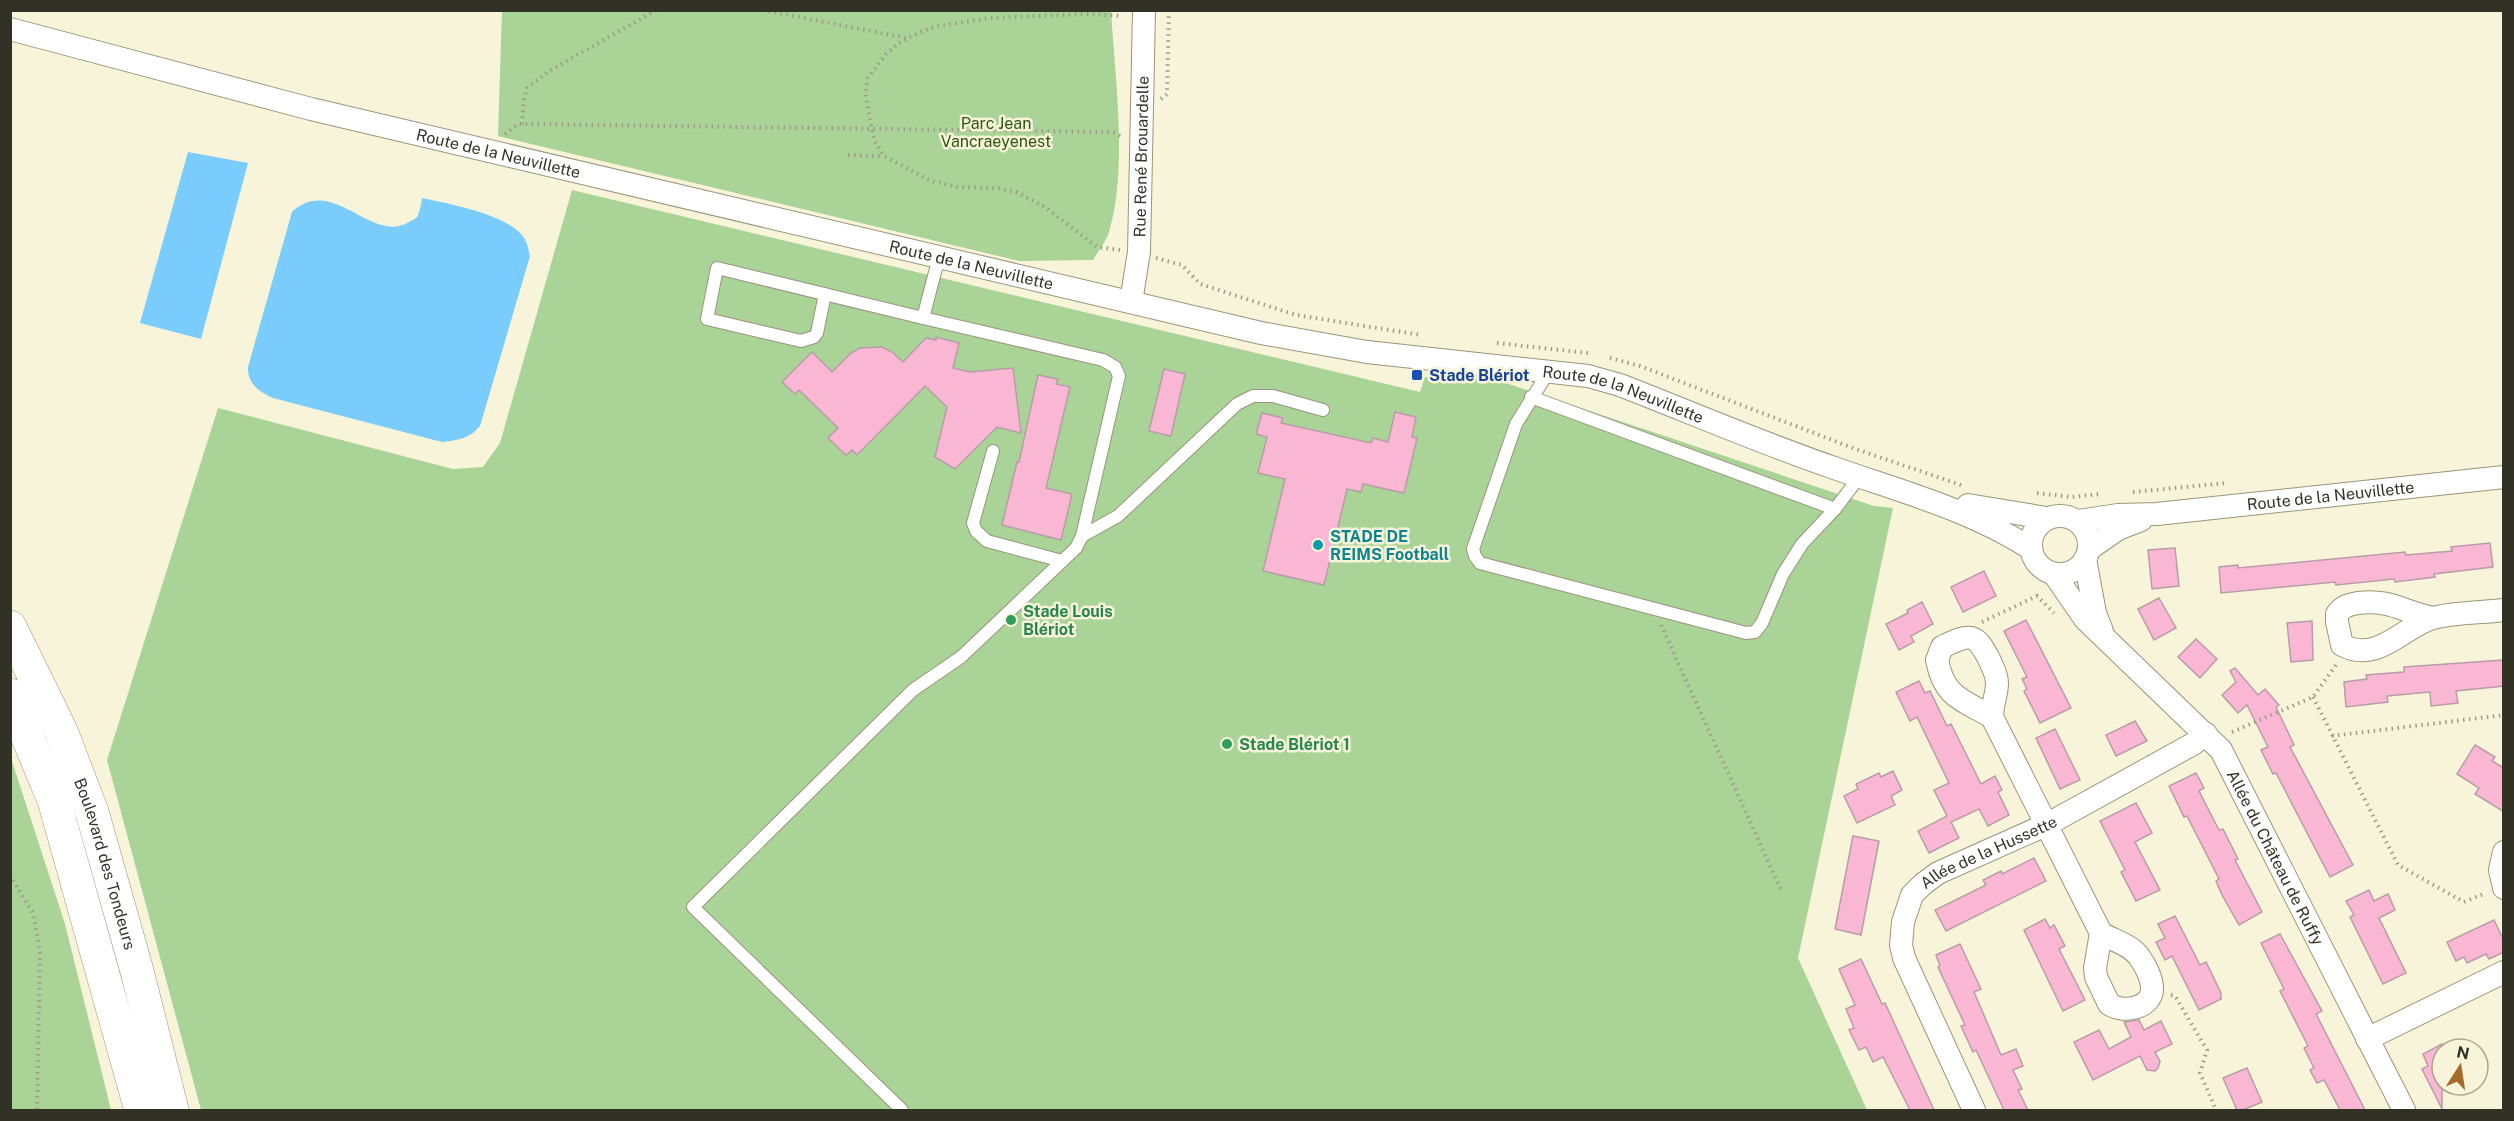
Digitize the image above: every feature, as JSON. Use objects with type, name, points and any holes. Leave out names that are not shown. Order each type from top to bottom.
[{"type":"highway","name":"Boulevard des Tondeurs","points":[[10,627],[61,731],[92,812],[137,971],[172,1110]]},
{"type":"highway","name":"Boulevard des Tondeurs","points":[[10,695],[54,800],[141,1110]]},
{"type":"street","name":"Rue René Brouardelle","points":[[1131,302],[1138,252],[1144,10]]},
{"type":"street","name":"Route de la Neuvillette","points":[[10,29],[311,109],[1261,333],[1367,352],[1588,376],[1620,385],[1860,477],[1930,499],[2000,528],[2030,548]]},
{"type":"street","name":"Route de la Neuvillette","points":[[2078,521],[2118,515],[2157,514],[2504,477]]},
{"type":"street","name":"Route de la Neuvillette","points":[[1930,499],[2046,518]]},
{"type":"street","name":"Route de la Neuvillette","points":[[2087,554],[2118,529],[2157,514]]},
{"type":"street","points":[[2057,515],[2078,521],[2088,538],[2087,554],[2078,568],[2066,574],[2054,574],[2038,564],[2030,548],[2031,536],[2037,526],[2046,518],[2057,515]]},
{"type":"street","name":"Allée du Château de Ruffy","points":[[2087,554],[2096,614],[2105,638]]},
{"type":"street","name":"Allée du Château de Ruffy","points":[[2054,574],[2085,619],[2209,737],[2230,766],[2404,1110]]},
{"type":"street","points":[[2433,618],[2417,615],[2384,602],[2347,605],[2337,614],[2342,645],[2348,648],[2374,649],[2390,644],[2412,627],[2433,618],[2504,610]]},
{"type":"street","points":[[1992,717],[1997,685],[1996,674],[1981,643],[1970,637],[1962,637],[1942,646],[1938,653],[1938,666],[1949,690],[1958,700],[1992,717],[2102,933],[2133,950],[2140,957],[2151,979],[2152,988],[2147,1002],[2131,1009],[2115,1008],[2109,1004],[2096,977],[2095,969],[2102,933]]},
{"type":"street","name":"Allée de la Hussette","points":[[1974,1110],[1907,965],[1901,945],[1903,922],[1912,895],[1938,873],[2048,824],[2209,737]]},
{"type":"street","points":[[2503,887],[2499,870],[2504,852]]},
{"type":"street","points":[[2367,1039],[2504,972]]},
{"type":"lane","points":[[923,318],[939,257]]},
{"type":"lane","points":[[825,294],[817,333],[814,337],[801,341],[707,319],[717,268],[1103,360],[1115,367],[1119,376],[1082,536],[1076,548],[961,657],[913,690],[693,907],[902,1110]]},
{"type":"lane","points":[[1549,371],[1516,424],[1473,549],[1480,562],[1746,633],[1755,632],[1762,623],[1783,574],[1802,544],[1835,509],[1860,477]]},
{"type":"lane","points":[[1082,536],[1118,516],[1237,404],[1253,396],[1273,396],[1323,410]]},
{"type":"lane","points":[[1532,398],[1835,509]]},
{"type":"lane","points":[[993,451],[974,523],[976,531],[987,541],[1062,561]]},
{"type":"path","points":[[522,124],[527,88],[551,70],[656,10]]},
{"type":"path","points":[[763,10],[908,38]]},
{"type":"path","points":[[884,156],[874,140],[865,92],[868,78],[886,54],[908,38],[937,26],[990,18],[1087,14],[1122,16]]},
{"type":"path","points":[[486,150],[518,124],[1113,132],[1141,146]]},
{"type":"path","points":[[848,155],[884,156],[931,181],[958,187],[997,188],[1017,192],[1046,207],[1097,247],[1138,252],[1182,265],[1200,284],[1296,315],[1426,336]]},
{"type":"path","points":[[1486,342],[1591,354]]},
{"type":"path","points":[[1601,356],[1640,366],[1853,448],[1956,485],[1967,486]]},
{"type":"path","points":[[2126,492],[2233,483]]},
{"type":"path","points":[[2036,493],[2071,497],[2103,494]]},
{"type":"path","points":[[1970,637],[1983,621],[2037,596],[2058,618]]},
{"type":"path","points":[[1653,608],[1782,892]]},
{"type":"path","points":[[2209,737],[2313,697],[2348,648]]},
{"type":"path","points":[[2313,697],[2398,865],[2464,902],[2503,887]]},
{"type":"path","points":[[2332,736],[2504,715]]},
{"type":"path","points":[[10,875],[33,913],[40,951],[37,1110]]},
{"type":"path","points":[[2152,988],[2175,996],[2207,1050],[2200,1073],[2216,1110]]},
{"type":"green space","name":"Parc Jean Vancraeyenest","points":[[502,11],[1111,11],[1119,152],[1115,207],[1108,236],[1093,260],[1019,261],[498,136]]},
{"type":"green space","name":"Stade Louis Blériot","points":[[572,190],[1420,392],[1425,377],[1494,379],[1874,506],[1893,508],[1798,958],[1867,1110],[201,1110],[107,760],[218,408],[453,469],[483,467],[500,443]]},
{"type":"green space","points":[[10,755],[65,924],[111,1110],[11,1110]]},
{"type":"water","points":[[188,152],[248,163],[201,339],[140,323]]},
{"type":"water","points":[[422,198],[474,210],[501,220],[521,234],[528,247],[530,256],[480,426],[467,436],[442,442],[273,398],[259,390],[252,383],[248,367],[292,212],[307,202],[322,201],[337,205],[380,225],[395,227],[417,217]]},
{"type":"building","points":[[936,337],[959,343],[953,368],[970,372],[1013,368],[1021,433],[997,427],[955,469],[935,457],[947,407],[925,386],[857,455],[852,450],[846,455],[828,438],[838,428],[799,390],[795,394],[782,382],[812,352],[832,372],[851,353],[860,348],[882,347],[903,362],[926,338],[936,340]]},
{"type":"building","points":[[1164,369],[1185,374],[1171,436],[1149,431]]},
{"type":"building","points":[[1038,375],[1058,379],[1056,384],[1070,387],[1046,488],[1072,494],[1061,540],[1002,525],[1017,462],[1019,462]]},
{"type":"building","points":[[1395,412],[1416,417],[1412,437],[1417,438],[1404,493],[1363,484],[1361,492],[1347,489],[1324,585],[1263,571],[1285,479],[1258,473],[1267,437],[1256,434],[1262,413],[1283,418],[1281,423],[1371,443],[1373,438],[1388,442]]},
{"type":"building","points":[[2490,543],[2493,567],[2434,574],[2435,577],[2395,582],[2394,579],[2336,585],[2335,582],[2221,593],[2219,567],[2238,565],[2238,568],[2405,552],[2406,555],[2452,551],[2451,547]]},
{"type":"building","points":[[2175,548],[2179,586],[2152,589],[2148,550]]},
{"type":"building","points":[[1984,571],[1996,596],[1963,612],[1951,587]]},
{"type":"building","points":[[2159,598],[2176,628],[2154,640],[2138,609]]},
{"type":"building","points":[[1922,602],[1933,624],[1911,636],[1914,642],[1899,650],[1886,624],[1908,613],[1907,610]]},
{"type":"building","points":[[2026,620],[2071,708],[2040,723],[2024,691],[2027,689],[2022,679],[2027,677],[2004,631]]},
{"type":"building","points":[[2312,621],[2313,660],[2291,662],[2287,623]]},
{"type":"building","points":[[2196,639],[2217,659],[2200,678],[2178,657]]},
{"type":"building","points":[[2503,660],[2504,686],[2456,691],[2458,703],[2431,706],[2430,692],[2387,696],[2388,702],[2346,707],[2344,682],[2367,679],[2366,675],[2404,672],[2404,667]]},
{"type":"building","points":[[2235,668],[2258,695],[2265,689],[2279,705],[2276,707],[2294,745],[2290,747],[2353,865],[2330,877],[2276,773],[2273,774],[2261,750],[2268,747],[2247,705],[2238,713],[2222,695],[2236,682],[2230,671]]},
{"type":"building","points":[[1919,681],[1925,693],[1930,691],[1947,726],[1951,724],[1981,784],[1995,776],[2002,790],[1998,792],[2009,815],[1988,826],[1979,809],[1951,822],[1959,838],[1929,853],[1918,831],[1947,816],[1934,790],[1949,783],[1917,717],[1910,721],[1896,692]]},
{"type":"building","points":[[2135,721],[2147,741],[2116,756],[2106,735]]},
{"type":"building","points":[[2055,729],[2080,780],[2060,789],[2036,738]]},
{"type":"building","points":[[2475,745],[2495,757],[2492,761],[2504,768],[2504,812],[2475,794],[2479,788],[2457,774]]},
{"type":"building","points":[[1893,771],[1902,790],[1891,796],[1895,805],[1857,823],[1844,796],[1858,789],[1856,784],[1879,773],[1881,777]]},
{"type":"building","points":[[2196,773],[2204,788],[2199,791],[2219,830],[2223,829],[2238,859],[2235,860],[2262,912],[2239,925],[2222,895],[2216,881],[2219,879],[2169,786]]},
{"type":"building","points":[[2136,803],[2152,833],[2135,842],[2160,890],[2136,901],[2121,872],[2125,870],[2100,821]]},
{"type":"building","points":[[1853,836],[1879,841],[1861,935],[1835,929]]},
{"type":"building","points":[[2034,858],[2046,881],[1946,931],[1935,910],[1986,885],[1983,880],[2001,871],[2002,874]]},
{"type":"building","points":[[2369,890],[2374,901],[2388,894],[2395,910],[2379,918],[2406,973],[2383,984],[2350,917],[2354,915],[2346,901]]},
{"type":"building","points":[[2175,916],[2200,965],[2206,962],[2221,993],[2221,999],[2199,1010],[2172,956],[2165,960],[2156,942],[2165,938],[2158,924]]},
{"type":"building","points":[[2045,919],[2050,928],[2054,925],[2065,946],[2059,949],[2085,1000],[2063,1011],[2024,930]]},
{"type":"building","points":[[2494,920],[2504,941],[2504,952],[2489,959],[2486,954],[2467,963],[2464,957],[2456,961],[2447,942]]},
{"type":"building","points":[[2280,934],[2322,1011],[2316,1014],[2365,1110],[2340,1110],[2324,1080],[2317,1083],[2310,1070],[2314,1068],[2304,1048],[2308,1046],[2280,991],[2284,989],[2261,943]]},
{"type":"building","points":[[1960,944],[1981,989],[1974,992],[2001,1055],[2016,1049],[2023,1066],[2013,1070],[2022,1089],[2018,1090],[2028,1110],[2004,1110],[1976,1050],[1973,1052],[1961,1026],[1965,1025],[1938,967],[1940,966],[1936,955]]},
{"type":"building","points":[[1861,959],[1882,1004],[1885,1003],[1934,1110],[1910,1110],[1883,1057],[1873,1062],[1866,1047],[1859,1050],[1849,1030],[1854,1028],[1846,1009],[1855,1005],[1839,969]]},
{"type":"building","points":[[2139,1020],[2144,1030],[2161,1021],[2172,1044],[2155,1052],[2160,1061],[2158,1068],[2155,1071],[2147,1070],[2140,1056],[2093,1080],[2074,1042],[2099,1030],[2109,1049],[2131,1037],[2124,1022]]},
{"type":"building","points":[[2430,1050],[2430,1085],[2422,1069],[2428,1066],[2423,1054]]},
{"type":"building","points":[[2247,1068],[2262,1102],[2243,1110],[2237,1110],[2223,1078]]},
{"type":"building","points":[[2436,1097],[2442,1097],[2442,1109]]},
{"type":"place","name":"Stade Blériot","points":[[1417,375]]},
{"type":"place","name":"STADE DE REIMS Football","points":[[1318,545]]},
{"type":"place","name":"Stade Louis Blériot","points":[[1011,620]]},
{"type":"place","name":"Stade Blériot 1","points":[[1227,744]]}]
